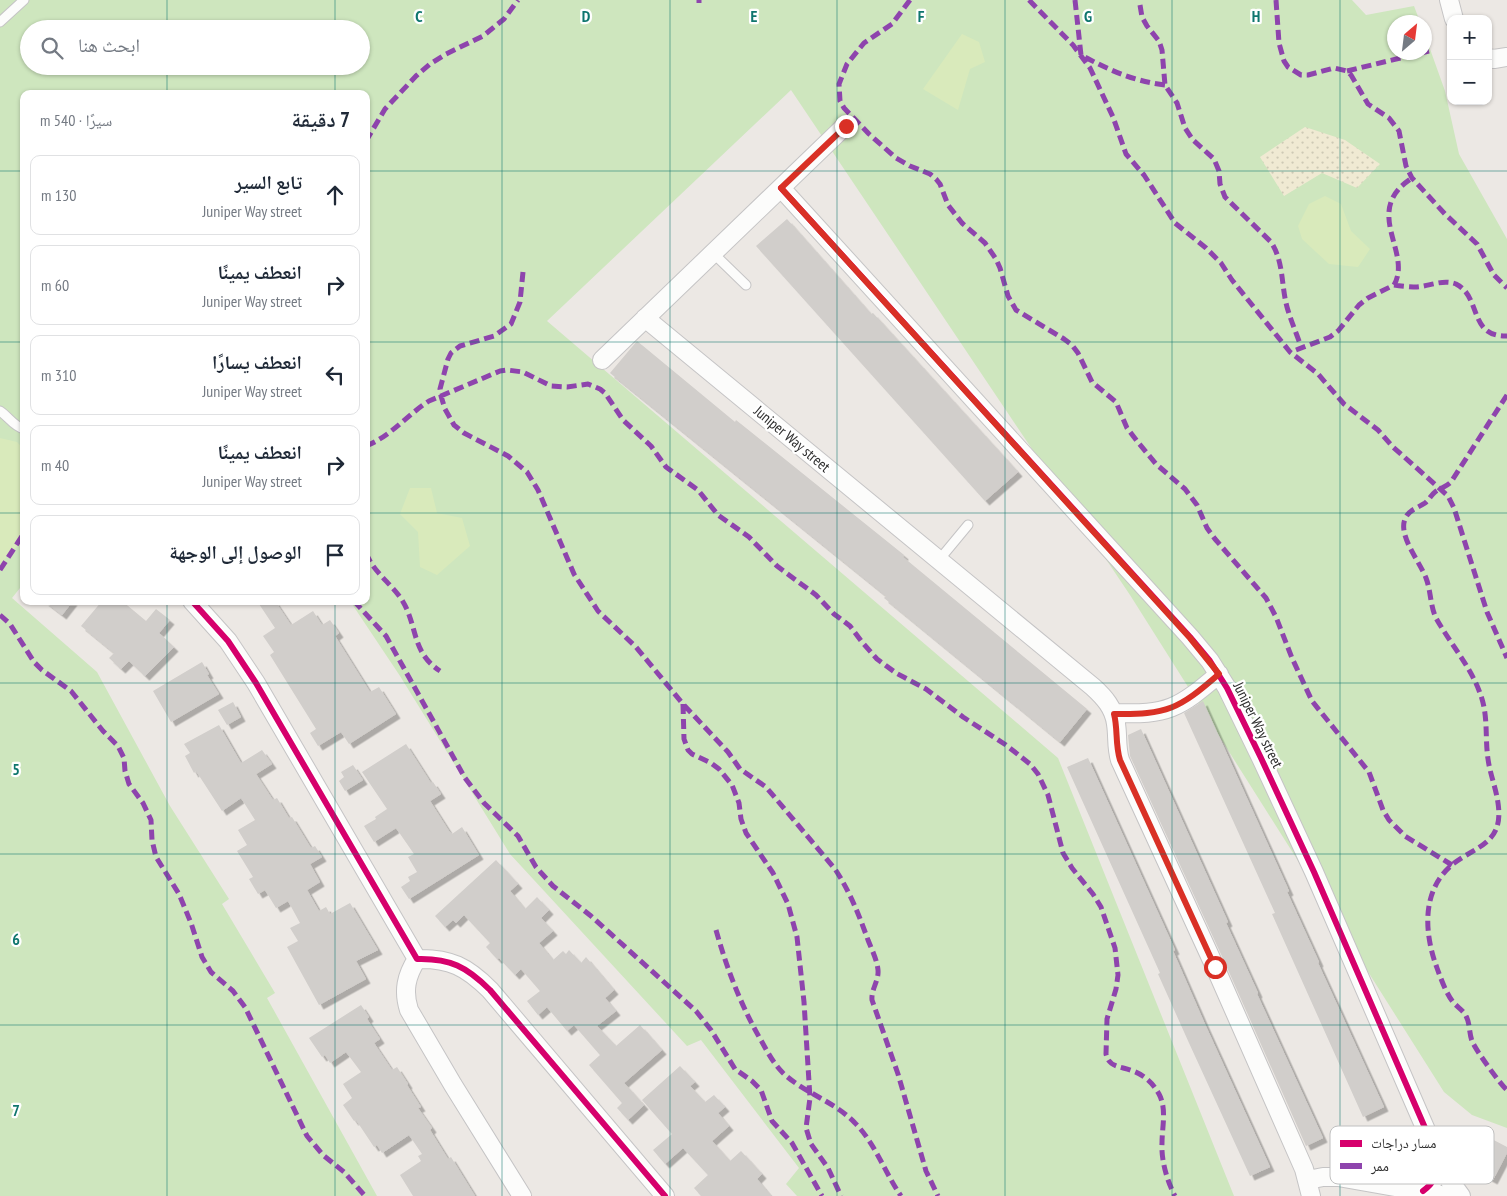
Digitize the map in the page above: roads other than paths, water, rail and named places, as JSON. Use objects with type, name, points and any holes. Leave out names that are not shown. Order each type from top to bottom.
[{"type":"street","points":[[1449,0],[1453,15]]},
{"type":"street","points":[[1492,58],[1507,57]]},
{"type":"street","points":[[602,360],[846,126]]},
{"type":"street","name":"Juniper Way street","points":[[781,188],[1190,638],[1219,674],[1234,701],[1291,823],[1424,1126]]},
{"type":"street","name":"Juniper Way street","points":[[645,318],[1093,687],[1109,703],[1116,724],[1117,752],[1120,760],[1215,967],[1310,1188],[1323,1177],[1330,1177]]},
{"type":"street","points":[[196,605],[228,641],[252,676],[417,959]]},
{"type":"street","name":"Juniper Way street","points":[[1114,714],[1151,714],[1175,707],[1196,694],[1219,674]]},
{"type":"street","points":[[417,959],[409,973],[406,989],[409,1010],[453,1086],[522,1196]]},
{"type":"street","points":[[417,959],[437,960],[457,965],[480,980],[665,1196]]},
{"type":"street","name":"Juniper Way street","points":[[1364,1184],[1391,1191],[1423,1191],[1447,1196]]},
{"type":"street","points":[[1423,1191],[1432,1184]]},
{"type":"street","name":"Juniper Way street","points":[[1452,1184],[1461,1196]]},
{"type":"lane","points":[[0,22],[24,0]]},
{"type":"lane","points":[[713,253],[746,285]]},
{"type":"lane","points":[[0,412],[20,428]]},
{"type":"lane","points":[[939,560],[968,525]]}]
